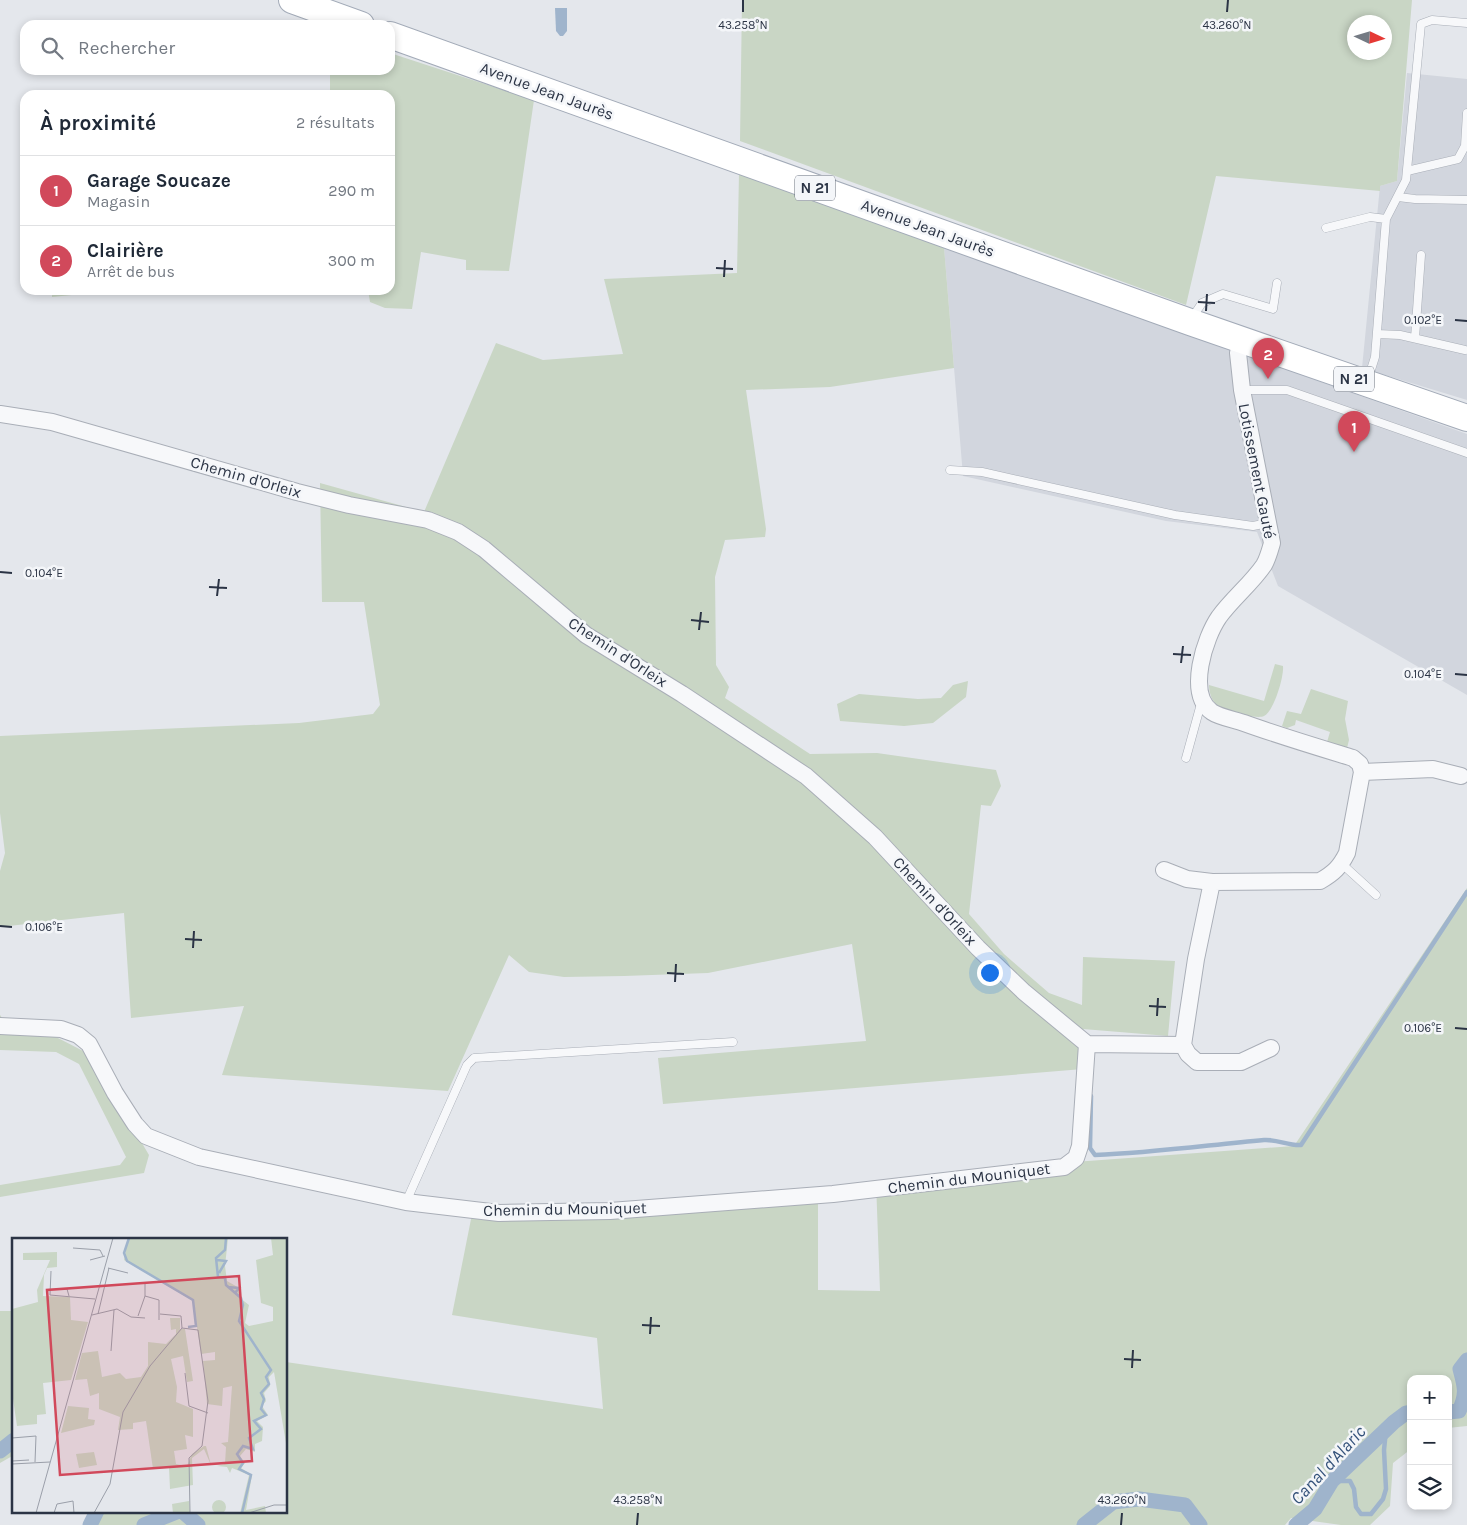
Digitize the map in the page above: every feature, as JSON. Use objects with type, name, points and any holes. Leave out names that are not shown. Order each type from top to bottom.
[{"type":"main road","points":[[292,0],[348,20]]},
{"type":"main road","name":"Avenue Jean Jaurès","points":[[395,37],[1190,322],[1467,418]]},
{"type":"street","name":"Lotissement Gauté","points":[[1202,698],[1199,688],[1199,675],[1204,646],[1219,617],[1251,582],[1265,563],[1272,543],[1242,390],[1238,353],[1241,340]]},
{"type":"street","name":"Chemin d'Orleix","points":[[0,414],[52,422],[297,492],[428,520],[458,532],[484,549],[586,635],[682,694],[806,776],[875,837],[978,948],[1024,992],[1087,1044]]},
{"type":"street","points":[[1164,870],[1187,879],[1212,882],[1320,881],[1331,875],[1342,864],[1347,852],[1362,772],[1360,764],[1353,758],[1212,712],[1202,698]]},
{"type":"street","points":[[1362,772],[1433,769],[1461,776]]},
{"type":"street","points":[[1212,882],[1196,959],[1183,1045],[1188,1054],[1197,1062],[1241,1062],[1271,1048]]},
{"type":"street","name":"Chemin du Mouniquet","points":[[0,1026],[61,1029],[78,1035],[89,1044],[115,1093],[135,1124],[146,1136],[199,1157],[406,1202],[499,1213],[610,1211],[833,1194],[1064,1167],[1076,1158],[1080,1146],[1087,1044]]},
{"type":"street","points":[[1087,1044],[1183,1045]]},
{"type":"lane","points":[[1367,384],[1375,357],[1386,219],[1406,180],[1420,24],[1432,20],[1467,23]]},
{"type":"lane","points":[[1407,171],[1418,170],[1458,159],[1465,146],[1467,114]]},
{"type":"lane","points":[[1398,197],[1467,200]]},
{"type":"lane","points":[[1326,228],[1370,217],[1386,219]]},
{"type":"lane","points":[[1415,338],[1421,256]]},
{"type":"lane","points":[[1190,322],[1202,303],[1223,294],[1273,309],[1277,282]]},
{"type":"lane","points":[[1377,334],[1400,335],[1465,350]]},
{"type":"lane","points":[[1242,390],[1287,390],[1467,453]]},
{"type":"lane","points":[[950,470],[982,472],[1175,515],[1252,526],[1268,523]]},
{"type":"lane","name":"Lotissement Gauté","points":[[1186,758],[1202,698]]},
{"type":"lane","points":[[1342,864],[1376,895]]},
{"type":"lane","points":[[406,1202],[467,1065],[474,1058],[733,1042]]},
{"type":"shaded area","points":[[1407,73],[1467,79],[1467,400],[1362,368],[1380,186],[1397,181]]},
{"type":"shaded area","points":[[944,247],[1467,434],[1467,695],[1278,586],[1257,532],[1166,521],[963,476]]},
{"type":"green space","points":[[742,0],[1412,0],[1397,181],[1380,186],[1380,191],[1216,176],[1186,305],[740,141]]},
{"type":"green space","points":[[395,55],[534,100],[509,271],[466,270],[466,260],[421,252],[412,309],[385,308],[370,302],[369,295],[395,295],[395,90],[330,90],[330,75],[395,75]]},
{"type":"green space","points":[[739,173],[944,247],[954,368],[830,387],[746,390],[766,529],[765,537],[725,540],[715,577],[716,665],[729,687],[725,698],[810,754],[877,753],[996,770],[1001,786],[991,806],[981,805],[969,914],[1004,954],[1049,993],[1082,1005],[1083,957],[1175,961],[1168,1036],[1083,1029],[1083,1069],[663,1104],[658,1058],[866,1041],[852,944],[708,973],[624,976],[564,977],[529,972],[509,955],[448,1091],[222,1075],[244,1006],[131,1018],[124,913],[0,927],[0,871],[5,853],[0,813],[0,736],[299,723],[373,714],[380,705],[364,602],[322,602],[320,483],[424,512],[496,343],[543,360],[623,354],[604,279],[737,273]]},
{"type":"green space","points":[[52,295],[72,295],[52,297]]},
{"type":"green space","points":[[1275,664],[1283,666],[1282,678],[1275,701],[1264,716],[1254,717],[1231,711],[1218,706],[1212,699],[1209,685],[1264,701]]},
{"type":"green space","points":[[968,681],[966,697],[933,723],[904,726],[840,721],[837,704],[859,694],[918,699],[941,698],[953,685]]},
{"type":"green space","points":[[1311,689],[1348,701],[1345,719],[1349,740],[1347,748],[1327,742],[1330,732],[1296,720],[1295,725],[1287,728],[1282,726],[1287,711],[1301,714]]},
{"type":"green space","points":[[1467,888],[1467,1426],[1452,1428],[1452,1375],[1407,1375],[1407,1452],[1393,1463],[1390,1506],[1370,1525],[1341,1525],[1291,1518],[1285,1525],[86,1525],[92,1512],[288,1512],[288,1362],[603,1409],[597,1338],[452,1315],[474,1204],[571,1208],[818,1190],[818,1290],[880,1291],[876,1182],[1074,1162],[1294,1146]]},
{"type":"green space","points":[[0,1015],[10,1029],[56,1037],[89,1054],[149,1155],[144,1173],[0,1197],[0,1185],[120,1165],[126,1157],[79,1064],[56,1052],[0,1050]]},
{"type":"green space","points":[[0,1311],[12,1311],[12,1456],[0,1463]]},
{"type":"water","points":[[555,8],[567,8],[567,31],[563,36],[560,36],[556,31]]},
{"type":"waterway","points":[[1091,1096],[1090,1148],[1095,1155],[1159,1151],[1264,1140],[1301,1145],[1467,892]]},
{"type":"waterway","name":"Canal d'Alaric","points":[[1452,1412],[1459,1411],[1462,1405],[1464,1390],[1460,1369],[1467,1360]]},
{"type":"waterway","name":"Canal d'Alaric","points":[[1296,1525],[1315,1509],[1332,1481],[1394,1422],[1407,1413]]},
{"type":"waterway","points":[[1332,1481],[1350,1481],[1354,1489],[1356,1507],[1361,1514],[1371,1514],[1383,1499],[1386,1489],[1384,1450],[1386,1430]]},
{"type":"waterway","name":"Canal d'Alaric","points":[[0,1451],[12,1442]]},
{"type":"waterway","name":"Canal d'Alaric","points":[[1084,1525],[1113,1502],[1139,1499],[1185,1505],[1200,1525]]},
{"type":"waterway","name":"Canal d'Alaric","points":[[90,1525],[96,1512]]},
{"type":"waterway","name":"Canal d'Alaric","points":[[144,1525],[176,1512]]},
{"type":"waterway","name":"Canal d'Alaric","points":[[183,1512],[198,1525]]},
{"type":"place","name":"Clairière","points":[[1268,379]]},
{"type":"place","name":"Garage Soucaze","points":[[1354,452]]}]
